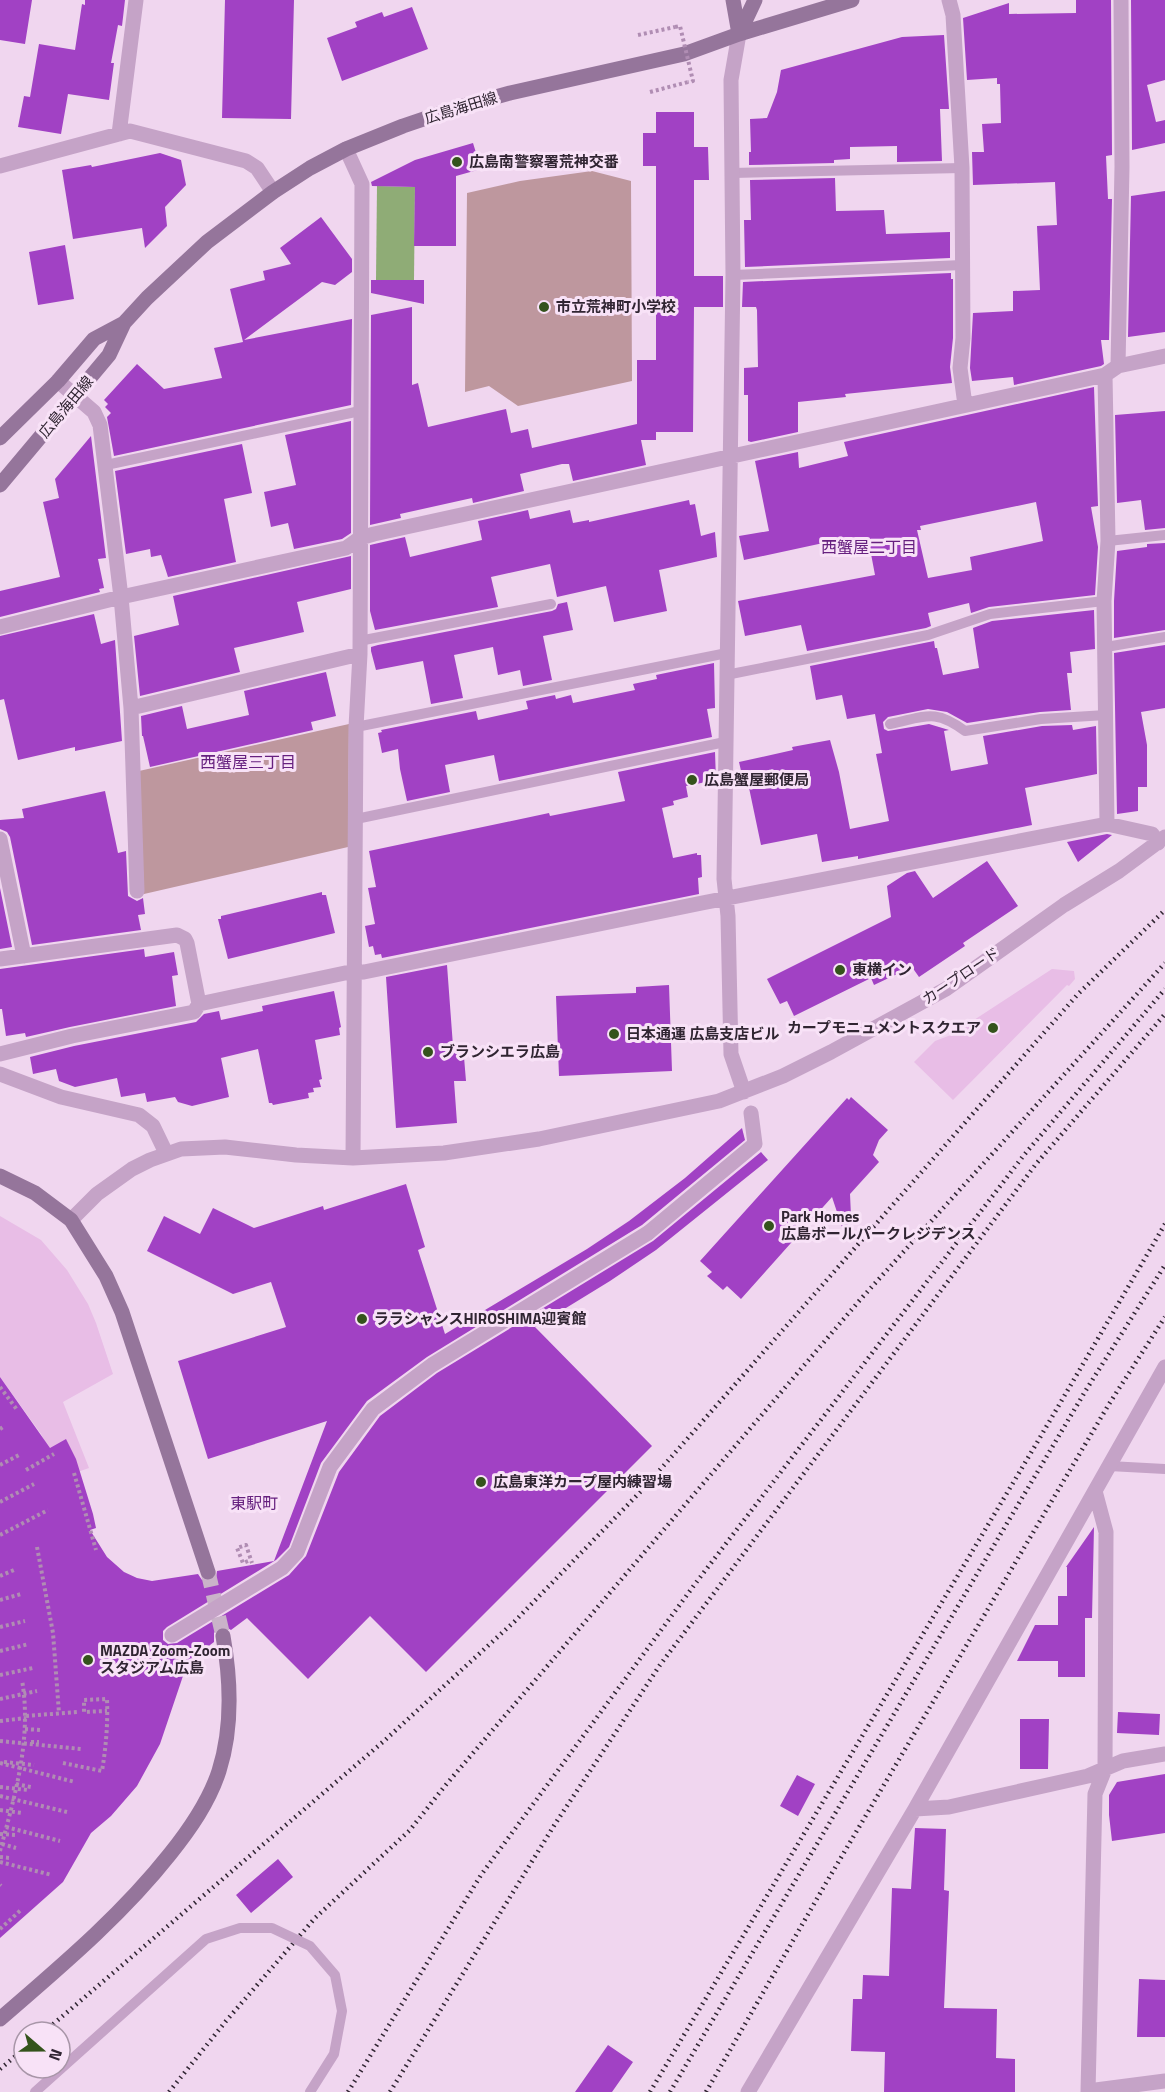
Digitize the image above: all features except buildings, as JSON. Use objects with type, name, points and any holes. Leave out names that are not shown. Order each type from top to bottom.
[{"type":"main road","points":[[734,0],[739,34]]},
{"type":"main road","points":[[739,34],[755,0]]},
{"type":"main road","name":"広島海田線","points":[[0,438],[58,381],[94,339],[124,323],[154,291],[207,242],[273,192],[310,168],[346,149],[456,108],[510,93],[684,54],[739,34],[852,0]]},
{"type":"main road","name":"広島海田線","points":[[0,485],[110,355],[124,323]]},
{"type":"main road","points":[[0,1176],[35,1193],[71,1220],[106,1276],[122,1312],[208,1572]]},
{"type":"main road","points":[[0,2019],[92,1938],[147,1883],[188,1831],[206,1802],[219,1771],[229,1716],[229,1681],[224,1636]]},
{"type":"street","points":[[119,134],[136,0]]},
{"type":"street","points":[[949,0],[953,15],[962,168],[963,338],[960,368],[966,405]]},
{"type":"street","points":[[1118,366],[1122,167],[1121,0]]},
{"type":"street","points":[[739,34],[731,80],[733,173],[724,879],[731,1054],[744,1092]]},
{"type":"street","points":[[0,166],[130,131],[246,161],[256,168],[273,192]]},
{"type":"street","points":[[346,149],[362,184],[360,648],[356,727],[353,1158]]},
{"type":"street","points":[[0,627],[121,597],[346,548],[360,538],[1105,375],[1118,366],[1165,356]]},
{"type":"street","points":[[1105,375],[1108,541],[1104,601],[1107,824]]},
{"type":"street","points":[[58,381],[94,412],[100,425],[121,597],[131,708],[137,891]]},
{"type":"street","points":[[131,708],[360,648]]},
{"type":"street","points":[[0,1054],[72,1036],[194,1012],[200,1004],[1107,824],[1152,834],[1161,840]]},
{"type":"street","points":[[0,839],[24,956]]},
{"type":"street","name":"カープロード","points":[[71,1220],[97,1194],[132,1169],[165,1154],[196,1147],[225,1147],[296,1155],[353,1158],[444,1153],[539,1139],[708,1103],[744,1092],[831,1052],[946,989],[1064,905],[1119,871],[1161,840]]},
{"type":"street","points":[[0,959],[177,935],[185,939],[187,943],[200,1004]]},
{"type":"street","points":[[0,1074],[61,1097],[139,1114],[153,1126],[165,1154]]},
{"type":"street","points":[[172,1635],[282,1568],[297,1552],[330,1467],[373,1409],[432,1365],[648,1233],[755,1144],[751,1113]]},
{"type":"street","points":[[748,2092],[915,1809],[1165,1367]]},
{"type":"street","points":[[1095,1491],[1106,1532],[1105,1768],[1095,1794],[1088,2091],[1165,2081]]},
{"type":"street","points":[[915,1809],[949,1807],[1088,1776],[1123,1761],[1165,1754]]},
{"type":"lane","points":[[733,173],[962,168]]},
{"type":"lane","points":[[732,275],[962,265]]},
{"type":"lane","points":[[106,465],[360,411]]},
{"type":"lane","points":[[1108,541],[1165,536]]},
{"type":"lane","points":[[726,675],[928,635],[990,614],[1104,601]]},
{"type":"lane","points":[[360,648],[551,604]]},
{"type":"lane","points":[[1106,647],[1165,637]]},
{"type":"lane","points":[[356,727],[727,653]]},
{"type":"lane","points":[[890,724],[936,715],[965,731],[1041,719],[1106,715]]},
{"type":"lane","points":[[356,819],[725,742]]},
{"type":"lane","points":[[1110,1466],[1165,1469]]},
{"type":"lane","points":[[35,2092],[206,1939],[240,1928],[272,1928],[310,1946],[334,1976],[342,2011],[334,2054],[310,2092]]},
{"type":"path","points":[[638,35],[680,26],[693,81],[650,92]]},
{"type":"path","points":[[0,1388],[18,1411]]},
{"type":"path","points":[[26,1470],[54,1454]]},
{"type":"path","points":[[0,1465],[19,1455]]},
{"type":"path","points":[[74,1473],[96,1550]]},
{"type":"path","points":[[0,1502],[34,1484]]},
{"type":"path","points":[[0,1535],[48,1510]]},
{"type":"path","points":[[246,1545],[250,1562],[243,1563],[237,1548],[246,1545]]},
{"type":"path","points":[[37,1547],[48,1599],[59,1713]]},
{"type":"path","points":[[0,1576],[14,1570]]},
{"type":"path","points":[[0,1600],[21,1594]]},
{"type":"path","points":[[0,1627],[25,1621]]},
{"type":"path","points":[[0,1651],[29,1644]]},
{"type":"path","points":[[0,1675],[33,1668]]},
{"type":"path","points":[[0,1851],[16,1800],[16,1784],[28,1744],[26,1729],[28,1716],[22,1680]]},
{"type":"path","points":[[0,1699],[37,1691]]},
{"type":"path","points":[[63,1763],[102,1771],[106,1737],[107,1711],[106,1696],[84,1700],[84,1712],[107,1711]]},
{"type":"path","points":[[1,1720],[77,1712]]},
{"type":"path","points":[[1,1720],[40,1717]]},
{"type":"path","points":[[26,1729],[40,1730]]},
{"type":"path","points":[[0,1741],[81,1749]]},
{"type":"path","points":[[0,1741],[39,1742]]},
{"type":"path","points":[[0,1762],[75,1782]]},
{"type":"path","points":[[0,1762],[34,1765]]},
{"type":"path","points":[[0,1787],[29,1788],[16,1784]]},
{"type":"path","points":[[0,1796],[67,1812]]},
{"type":"path","points":[[0,1810],[22,1813]]},
{"type":"path","points":[[1,1824],[11,1829],[60,1841]]},
{"type":"path","points":[[0,1834],[16,1835]]},
{"type":"path","points":[[2,1844],[16,1848]]},
{"type":"path","points":[[0,1857],[10,1858]]},
{"type":"path","points":[[2,1862],[52,1875]]},
{"type":"path","points":[[0,1929],[22,1909]]},
{"type":"shaded area","points":[[592,171],[631,181],[632,381],[518,406],[489,386],[465,392],[467,193],[520,181]]},
{"type":"shaded area","points":[[377,186],[415,187],[414,280],[376,280]]},
{"type":"shaded area","points":[[349,724],[348,847],[144,894],[139,771]]},
{"type":"shaded area","name":"カープモニュメントスクエア","points":[[1052,969],[1074,971],[1075,979],[953,1100],[914,1062],[935,1041],[951,1035]]},
{"type":"shaded area","points":[[0,1216],[41,1240],[67,1270],[88,1304],[113,1374],[63,1402],[89,1468],[63,1477],[41,1434],[0,1377]]},
{"type":"tunnel","points":[[208,1572],[223,1636]]},
{"type":"railway","points":[[58,2020],[384,1741],[515,1621],[644,1488],[1078,994],[1165,910]]},
{"type":"railway","points":[[169,2092],[226,2021],[315,1918],[410,1830],[444,1787],[859,1301],[1165,963]]},
{"type":"railway","points":[[348,2092],[481,1875],[695,1584],[1024,1155],[1165,989]]},
{"type":"railway","points":[[390,2092],[555,1824],[660,1665],[1036,1164],[1165,1014]]},
{"type":"railway","points":[[650,2092],[1165,1224]]},
{"type":"railway","points":[[670,2092],[1086,1390],[1165,1265]]},
{"type":"railway","points":[[706,2092],[826,1883],[1109,1404],[1165,1317]]},
{"type":"railway","points":[[0,2069],[12,2059]]},
{"type":"place","name":"広島南警察署荒神交番","points":[[457,162]]},
{"type":"place","name":"市立荒神町小学校","points":[[544,307]]},
{"type":"place","name":"広島蟹屋郵便局","points":[[692,780]]},
{"type":"place","name":"東横イン","points":[[840,970]]},
{"type":"place","name":"カープモニュメントスクエア","points":[[993,1028]]},
{"type":"place","name":"日本通運 広島支店ビル","points":[[614,1034]]},
{"type":"place","name":"ブランシエラ広島","points":[[428,1052]]},
{"type":"place","name":"Park Homes 広島ボールパークレジデンス","points":[[769,1226]]},
{"type":"place","name":"ララシャンスHIROSHIMA迎賓館","points":[[362,1319]]},
{"type":"place","name":"広島東洋カープ屋内練習場","points":[[481,1482]]},
{"type":"place","name":"MAZDA Zoom-Zoom スタジアム広島","points":[[88,1660]]},
{"type":"district","name":"西蟹屋二丁目","points":[[869,547]]},
{"type":"district","name":"西蟹屋三丁目","points":[[248,762]]},
{"type":"district","name":"東駅町","points":[[254,1503]]}]
